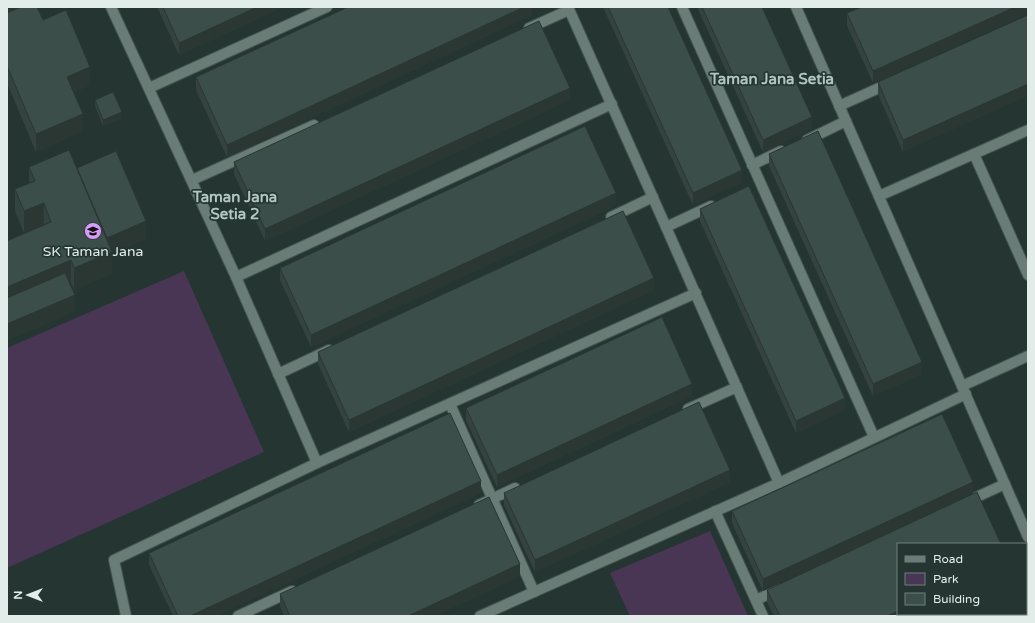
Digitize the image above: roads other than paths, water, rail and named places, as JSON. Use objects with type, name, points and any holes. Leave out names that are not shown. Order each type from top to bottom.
[{"type":"street","points":[[111,7],[236,277],[317,464]]},
{"type":"street","points":[[149,88],[327,7]]},
{"type":"street","points":[[682,7],[752,165],[756,184],[874,437]]},
{"type":"street","points":[[796,7],[1028,537]]},
{"type":"street","points":[[518,33],[569,8],[780,483]]},
{"type":"street","points":[[839,106],[897,80]]},
{"type":"street","points":[[236,277],[612,104]]},
{"type":"street","points":[[192,180],[322,121]]},
{"type":"street","points":[[801,142],[846,121]]},
{"type":"street","points":[[879,196],[1028,130]]},
{"type":"street","points":[[752,165],[787,149]]},
{"type":"street","points":[[974,154],[1028,274]]},
{"type":"street","points":[[603,221],[653,197]]},
{"type":"street","points":[[666,227],[717,203]]},
{"type":"street","points":[[126,616],[114,560],[317,464],[696,293]]},
{"type":"street","points":[[278,374],[336,347]]},
{"type":"street","points":[[480,616],[780,483],[874,437],[1028,356]]},
{"type":"street","points":[[680,413],[737,387]]},
{"type":"street","points":[[450,404],[534,592]]},
{"type":"street","points":[[962,504],[1005,484]]},
{"type":"street","points":[[471,509],[521,486]]},
{"type":"street","points":[[715,511],[763,616]]},
{"type":"street","points":[[756,600],[791,584]]},
{"type":"street","points":[[238,616],[302,587]]},
{"type":"place","name":"SK Taman Jana","points":[[93,231]]},
{"type":"district","name":"Taman Jana Setia","points":[[772,79]]},
{"type":"district","name":"Taman Jana Setia 2","points":[[235,206]]}]
